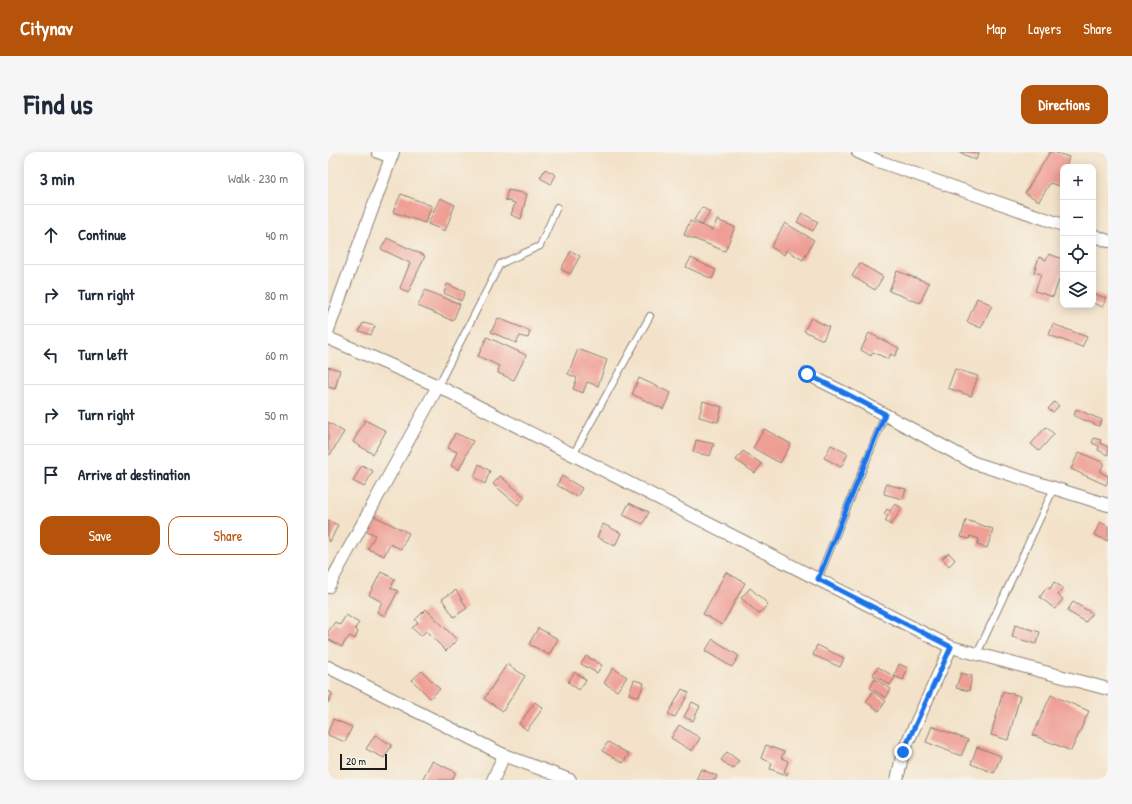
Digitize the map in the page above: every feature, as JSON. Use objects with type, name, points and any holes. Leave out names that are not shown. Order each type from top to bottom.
[{"type":"street","points":[[328,330],[392,155],[378,152]]},
{"type":"street","points":[[858,152],[878,161],[1060,224]]},
{"type":"street","points":[[1096,236],[1108,241]]},
{"type":"street","points":[[328,338],[438,386],[951,647],[1108,689]]},
{"type":"street","points":[[807,374],[885,414],[974,463],[1108,505]]},
{"type":"street","points":[[328,587],[438,386]]},
{"type":"street","points":[[897,780],[903,752],[951,647]]},
{"type":"street","points":[[328,667],[504,755],[570,780]]},
{"type":"street","points":[[493,780],[504,755]]},
{"type":"lane","points":[[438,386],[500,264],[540,246],[557,207]]},
{"type":"lane","points":[[573,455],[650,316]]},
{"type":"lane","points":[[818,579],[885,414]]},
{"type":"lane","points":[[977,654],[1054,488]]},
{"type":"building","points":[[959,152],[979,152],[976,160]]},
{"type":"building","points":[[1050,152],[1069,157],[1067,164],[1060,164],[1059,186],[1050,183],[1039,201],[1025,193]]},
{"type":"building","points":[[545,169],[556,175],[551,184],[540,178]]},
{"type":"building","points":[[508,190],[527,194],[521,219],[511,215],[515,203],[505,200]]},
{"type":"building","points":[[401,194],[432,206],[425,223],[393,212]]},
{"type":"building","points":[[440,198],[455,205],[445,231],[428,224]]},
{"type":"building","points":[[702,207],[710,212],[702,225],[694,220]]},
{"type":"building","points":[[802,213],[818,222],[813,231],[797,222]]},
{"type":"building","points":[[717,220],[735,227],[725,251],[684,235],[690,221],[713,230]]},
{"type":"building","points":[[785,223],[814,240],[803,260],[786,250],[784,255],[771,247]]},
{"type":"building","points":[[387,238],[425,256],[408,293],[400,288],[410,263],[381,249]]},
{"type":"building","points":[[571,251],[580,256],[570,274],[561,269]]},
{"type":"building","points":[[1049,254],[1060,258],[1060,277],[1053,297],[1035,291],[1041,274],[1034,272],[1039,257],[1046,260]]},
{"type":"building","points":[[691,258],[716,270],[712,279],[686,267]]},
{"type":"building","points":[[860,263],[883,277],[875,290],[852,276]]},
{"type":"building","points":[[897,271],[929,283],[920,303],[889,291]]},
{"type":"building","points":[[447,284],[465,292],[461,301],[444,293]]},
{"type":"building","points":[[425,290],[460,304],[453,321],[418,306]]},
{"type":"building","points":[[1096,295],[1106,298],[1103,307],[1096,304]]},
{"type":"building","points":[[977,298],[992,305],[981,328],[967,322]]},
{"type":"building","points":[[498,318],[530,331],[528,338],[520,336],[516,343],[491,332]]},
{"type":"building","points":[[811,318],[829,327],[823,340],[804,331]]},
{"type":"building","points":[[363,323],[375,326],[371,335],[359,331]]},
{"type":"building","points":[[1053,324],[1087,337],[1082,347],[1049,335]]},
{"type":"building","points":[[869,333],[899,348],[895,356],[891,354],[888,359],[873,352],[871,356],[861,350]]},
{"type":"building","points":[[487,337],[526,355],[514,380],[498,373],[499,366],[478,356]]},
{"type":"building","points":[[578,349],[607,360],[598,386],[587,382],[583,393],[573,389],[577,378],[568,374]]},
{"type":"building","points":[[328,367],[340,370],[335,389],[328,387]]},
{"type":"building","points":[[955,369],[978,376],[971,396],[948,388]]},
{"type":"building","points":[[639,378],[671,393],[663,409],[632,394]]},
{"type":"building","points":[[703,401],[722,407],[718,422],[699,417]]},
{"type":"building","points":[[1054,402],[1059,406],[1053,412],[1048,409]]},
{"type":"building","points":[[1076,409],[1102,420],[1099,426],[1074,416]]},
{"type":"building","points":[[365,420],[386,431],[373,454],[353,442]]},
{"type":"building","points":[[328,422],[344,432],[330,455],[328,453]]},
{"type":"building","points":[[1046,427],[1054,434],[1039,451],[1031,444]]},
{"type":"building","points":[[764,429],[791,444],[780,463],[753,448]]},
{"type":"building","points":[[455,433],[473,441],[459,470],[451,466],[457,452],[448,448]]},
{"type":"building","points":[[1094,438],[1101,440],[1100,443],[1108,447],[1108,455],[1098,450],[1099,446],[1092,443]]},
{"type":"building","points":[[696,440],[714,444],[710,456],[693,452]]},
{"type":"building","points":[[831,445],[848,454],[841,467],[824,458]]},
{"type":"building","points":[[743,451],[762,464],[755,473],[736,460]]},
{"type":"building","points":[[1079,452],[1104,463],[1100,472],[1108,476],[1106,485],[1071,469]]},
{"type":"building","points":[[479,464],[490,471],[485,484],[474,477]]},
{"type":"building","points":[[362,465],[373,471],[364,487],[353,481]]},
{"type":"building","points":[[500,476],[525,497],[518,505],[493,484]]},
{"type":"building","points":[[562,476],[582,488],[577,497],[557,485]]},
{"type":"building","points":[[886,484],[906,489],[903,499],[884,494]]},
{"type":"building","points":[[629,503],[649,512],[643,524],[623,515]]},
{"type":"building","points":[[895,504],[902,508],[891,525],[885,521],[888,516],[884,514],[887,509],[890,511]]},
{"type":"building","points":[[372,515],[409,533],[401,549],[390,544],[384,556],[368,549],[375,535],[365,530]]},
{"type":"building","points":[[966,520],[993,529],[987,548],[977,545],[979,539],[970,536],[969,539],[961,537]]},
{"type":"building","points":[[328,521],[338,525],[330,542],[328,541]]},
{"type":"building","points":[[1100,522],[1108,526],[1108,541],[1094,535]]},
{"type":"building","points":[[603,524],[621,533],[615,546],[597,537]]},
{"type":"building","points":[[949,553],[955,560],[949,566],[942,558]]},
{"type":"building","points":[[381,572],[395,579],[391,588],[398,591],[385,616],[377,612],[382,602],[369,595]]},
{"type":"building","points":[[726,572],[745,583],[722,625],[703,614]]},
{"type":"building","points":[[1054,582],[1063,588],[1058,595],[1063,599],[1055,609],[1040,597],[1047,587],[1050,589]]},
{"type":"building","points":[[750,588],[768,604],[759,614],[741,598]]},
{"type":"building","points":[[456,590],[467,608],[454,617],[442,599]]},
{"type":"building","points":[[1073,602],[1092,613],[1086,622],[1067,611]]},
{"type":"building","points":[[426,609],[457,640],[446,651],[426,631],[421,636],[412,628],[418,623],[415,620]]},
{"type":"building","points":[[346,615],[359,623],[355,628],[358,632],[355,639],[350,636],[342,647],[328,639],[328,632],[335,622],[340,625]]},
{"type":"building","points":[[1015,625],[1040,632],[1036,644],[1012,637]]},
{"type":"building","points":[[538,628],[558,639],[549,655],[529,644]]},
{"type":"building","points":[[713,639],[739,656],[732,667],[705,651]]},
{"type":"building","points":[[817,645],[844,658],[840,667],[813,655]]},
{"type":"building","points":[[586,656],[602,665],[597,673],[581,664]]},
{"type":"building","points":[[507,664],[525,676],[503,711],[484,699]]},
{"type":"building","points":[[899,664],[908,668],[903,680],[894,676]]},
{"type":"building","points":[[878,667],[895,677],[890,685],[873,675]]},
{"type":"building","points":[[613,668],[627,677],[617,691],[604,683]]},
{"type":"building","points":[[422,671],[440,689],[430,698],[412,680]]},
{"type":"building","points":[[575,672],[586,680],[579,690],[568,682]]},
{"type":"building","points":[[961,673],[972,676],[969,691],[956,688]]},
{"type":"building","points":[[875,679],[891,689],[886,698],[870,688]]},
{"type":"building","points":[[634,680],[644,683],[639,697],[629,694]]},
{"type":"building","points":[[682,689],[689,693],[675,717],[668,714]]},
{"type":"building","points":[[328,691],[332,693],[328,703]]},
{"type":"building","points":[[1003,691],[1020,696],[1008,740],[991,735]]},
{"type":"building","points":[[873,692],[886,701],[879,711],[866,702]]},
{"type":"building","points":[[1051,695],[1089,711],[1071,751],[1033,735]]},
{"type":"building","points":[[535,702],[543,708],[527,730],[519,724]]},
{"type":"building","points":[[692,702],[700,706],[693,721],[684,717]]},
{"type":"building","points":[[333,719],[352,727],[345,742],[328,735]]},
{"type":"building","points":[[679,725],[700,738],[692,751],[671,738]]},
{"type":"building","points":[[932,726],[968,740],[961,756],[926,742]]},
{"type":"building","points":[[375,735],[392,745],[384,758],[366,749]]},
{"type":"building","points":[[608,742],[629,754],[623,763],[602,751]]},
{"type":"building","points":[[766,745],[784,752],[781,758],[788,761],[784,772],[788,773],[787,775],[770,769],[772,763],[761,758]]},
{"type":"building","points":[[977,747],[1001,756],[994,773],[971,764]]},
{"type":"building","points":[[727,752],[739,761],[733,769],[721,760]]},
{"type":"building","points":[[432,761],[456,772],[452,780],[422,780]]},
{"type":"building","points":[[701,769],[717,776],[715,780],[696,780]]},
{"type":"route","points":[[807,374],[885,414],[818,579],[951,647],[903,752]]}]
